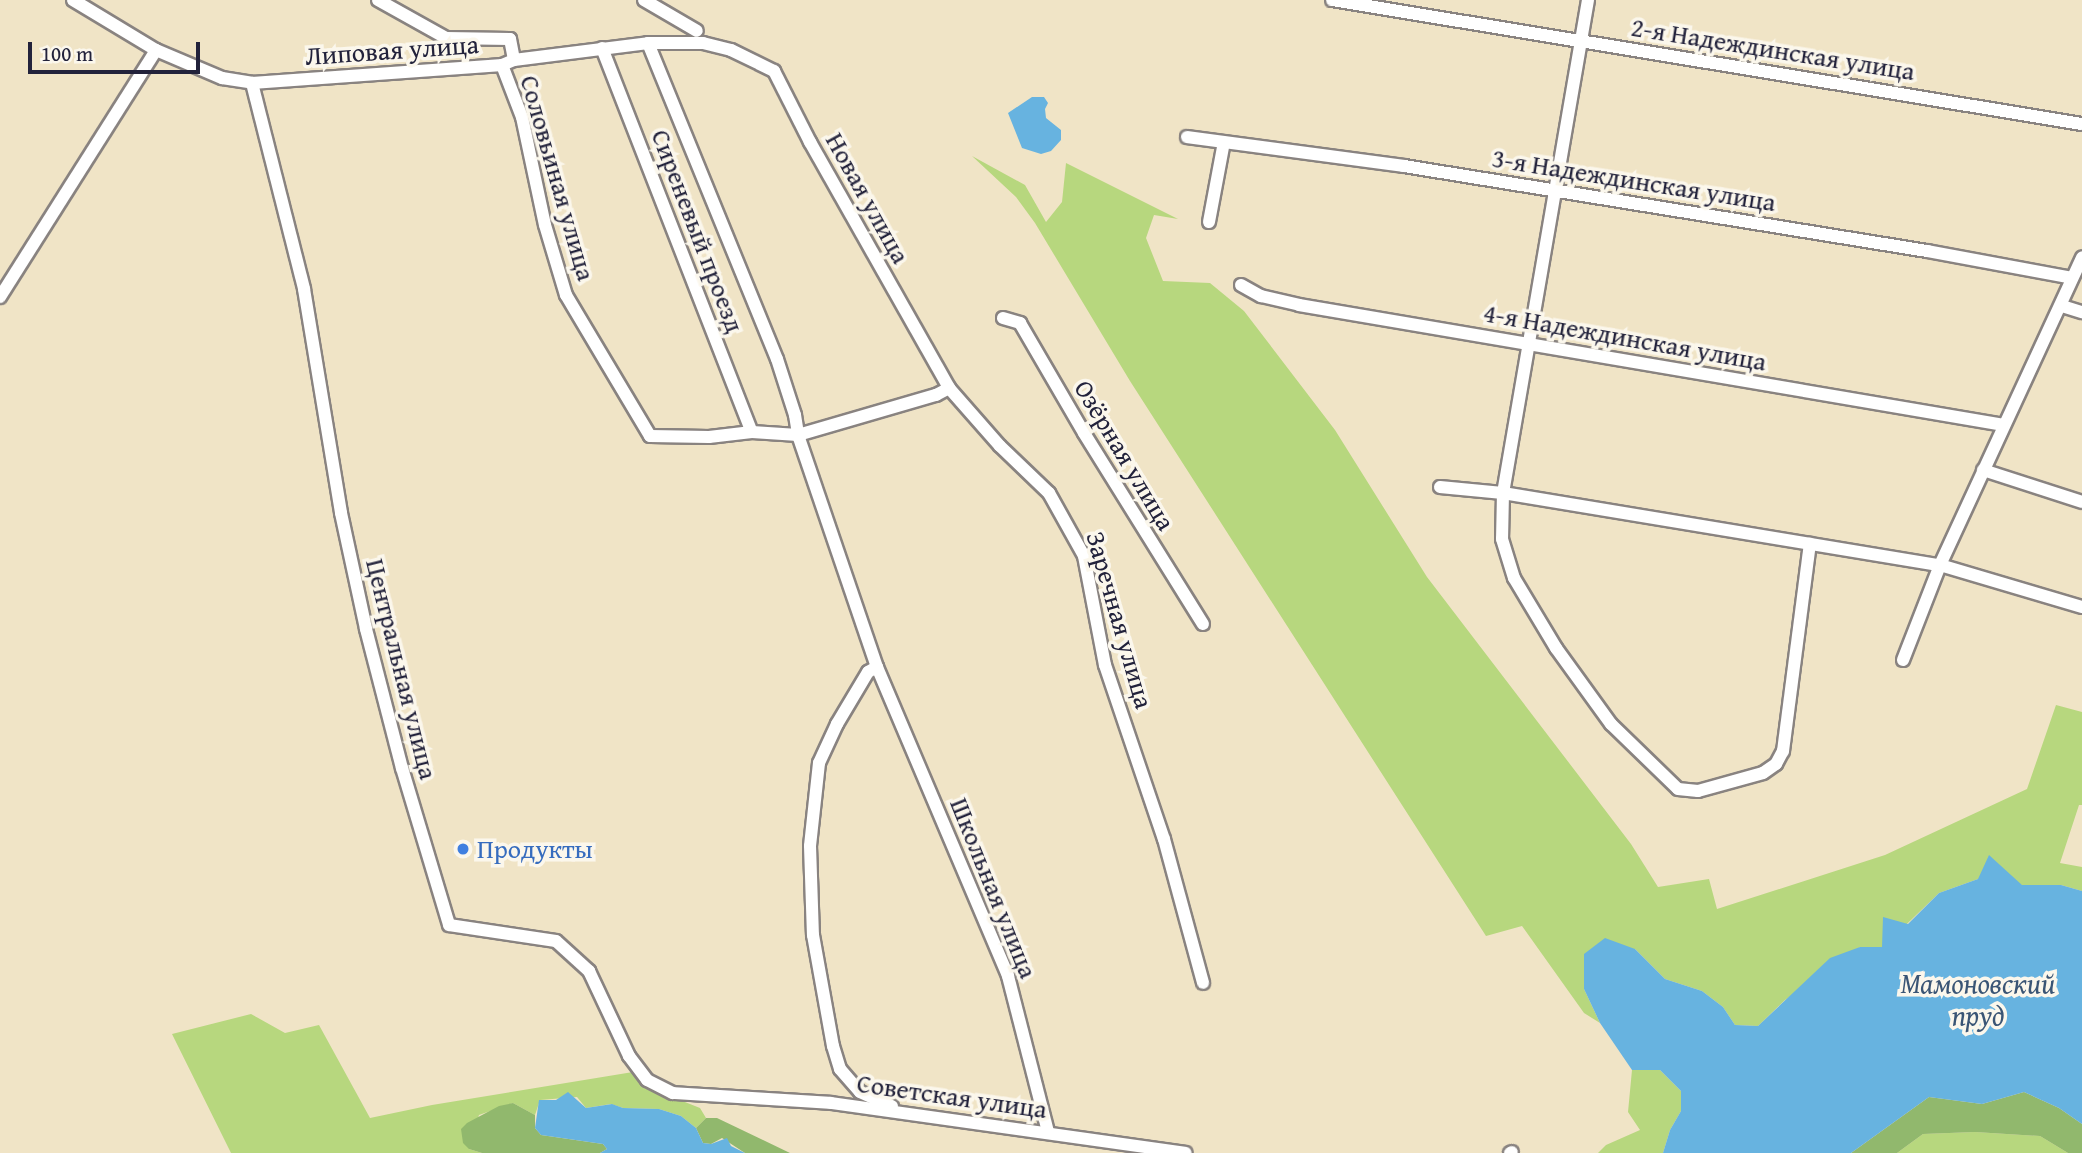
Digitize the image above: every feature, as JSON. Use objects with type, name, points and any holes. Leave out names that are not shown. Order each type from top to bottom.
[{"type":"street","name":"Липовая улица","points":[[73,0],[156,50],[222,78],[252,83],[508,63],[648,43],[703,43],[731,50]]},
{"type":"street","points":[[378,0],[446,38],[510,39],[508,63]]},
{"type":"street","points":[[644,0],[697,31]]},
{"type":"street","name":"2-я Надеждинская улица","points":[[1332,0],[2082,124]]},
{"type":"street","points":[[1588,0],[1503,493],[1502,539],[1514,578],[1556,648],[1598,708],[1678,789],[1698,791],[1763,773],[1776,764],[1783,751],[1810,544]]},
{"type":"street","name":"Школьная улица","points":[[648,43],[777,359],[795,415],[798,435],[877,667],[1008,975],[1048,1132]]},
{"type":"street","name":"Сиреневый проезд","points":[[602,48],[752,432]]},
{"type":"street","points":[[0,298],[156,50]]},
{"type":"street","name":"Новая улица","points":[[731,50],[774,71],[810,142],[949,388]]},
{"type":"street","name":"Соловьиная улица","points":[[508,63],[545,225],[566,295],[650,436],[709,437],[752,432],[798,435],[924,399],[949,388]]},
{"type":"street","name":"Центральная улица","points":[[252,83],[304,289],[341,513],[366,629],[402,768],[449,925],[556,941],[589,971],[629,1056],[647,1080],[673,1093],[712,1098]]},
{"type":"street","name":"3-я Надеждинская улица","points":[[1187,137],[1555,190],[2072,278]]},
{"type":"street","points":[[1209,222],[1224,142]]},
{"type":"street","points":[[1903,660],[1940,565],[2062,306],[2082,257]]},
{"type":"street","name":"4-я Надеждинская улица","points":[[1241,285],[1261,296],[1299,305],[2004,425]]},
{"type":"street","points":[[2062,306],[2082,312]]},
{"type":"street","name":"Озёрная улица","points":[[1003,318],[1020,323],[1084,433],[1203,624]]},
{"type":"street","name":"Заречная улица","points":[[949,388],[1000,446],[1049,493],[1084,556],[1105,665],[1164,839],[1203,983]]},
{"type":"street","points":[[1983,471],[2082,502]]},
{"type":"street","points":[[1440,487],[1503,493],[1940,565],[2082,607]]},
{"type":"street","points":[[877,667],[868,672],[836,724],[819,763],[810,846],[813,935],[833,1046],[840,1069],[860,1092],[878,1102],[940,1120]]},
{"type":"street","name":"Советская улица","points":[[712,1098],[831,1102],[940,1120],[1048,1132],[1185,1153]]},
{"type":"green space","points":[[972,156],[1025,185],[1046,222],[1062,202],[1066,163],[1178,219],[1154,215],[1146,238],[1163,281],[1210,283],[1244,311],[1335,430],[1427,577],[1631,844],[1658,887],[1709,879],[1717,909],[1885,855],[2027,789],[2056,705],[2082,712],[2082,805],[2079,805],[2060,863],[2082,867],[2082,891],[2061,885],[2022,885],[1978,879],[1939,893],[1883,947],[1860,947],[1785,1000],[1758,1026],[1735,1025],[1723,1007],[1702,991],[1665,979],[1635,949],[1584,989],[1600,1023],[1584,1013],[1522,926],[1486,936],[1130,381],[1035,223],[1016,197]]},
{"type":"green space","points":[[251,1014],[285,1033],[319,1025],[370,1118],[432,1105],[633,1072],[636,1079],[647,1087],[700,1108],[706,1118],[696,1128],[681,1116],[659,1109],[623,1108],[611,1104],[586,1108],[577,1097],[540,1100],[535,1115],[513,1103],[479,1115],[469,1149],[482,1153],[231,1153],[172,1034]]},
{"type":"green space","points":[[1632,1070],[1660,1070],[1681,1091],[1681,1111],[1670,1130],[1663,1153],[1598,1153],[1606,1145],[1640,1130],[1628,1112]]},
{"type":"green space","points":[[2024,1092],[2059,1108],[2082,1124],[2082,1153],[2068,1153],[2040,1136],[1975,1132],[1923,1134],[1897,1153],[1851,1153],[1929,1097],[1982,1104]]},
{"type":"green space","points":[[513,1103],[535,1115],[535,1128],[541,1135],[603,1144],[607,1149],[600,1153],[482,1153],[469,1149],[463,1143],[461,1129],[467,1123],[499,1106]]},
{"type":"green space","points":[[706,1118],[717,1118],[790,1153],[745,1153],[722,1138],[711,1144],[703,1143],[696,1128]]},
{"type":"green space","points":[[1975,1132],[2040,1136],[2068,1153],[1897,1153],[1923,1134]]},
{"type":"water","points":[[1032,97],[1044,97],[1048,103],[1045,109],[1046,118],[1061,130],[1061,140],[1051,151],[1041,154],[1022,148],[1008,113]]},
{"type":"water","name":"Мамоновский пруд","points":[[1989,855],[2022,885],[2061,885],[2082,891],[2082,1124],[2059,1108],[2024,1092],[1982,1104],[1929,1097],[1851,1153],[1663,1153],[1670,1130],[1681,1111],[1681,1091],[1660,1070],[1632,1070],[1600,1023],[1584,989],[1584,954],[1605,938],[1635,949],[1665,979],[1702,991],[1723,1007],[1735,1025],[1758,1026],[1830,958],[1860,947],[1882,947],[1883,917],[1908,924],[1939,893],[1978,879]]},
{"type":"water","points":[[568,1092],[586,1108],[612,1104],[623,1108],[659,1109],[681,1116],[696,1128],[703,1143],[711,1144],[727,1138],[731,1146],[745,1153],[600,1153],[607,1149],[603,1144],[541,1135],[535,1128],[539,1100],[556,1100]]},
{"type":"place","name":"Продукты","points":[[463,849]]}]
